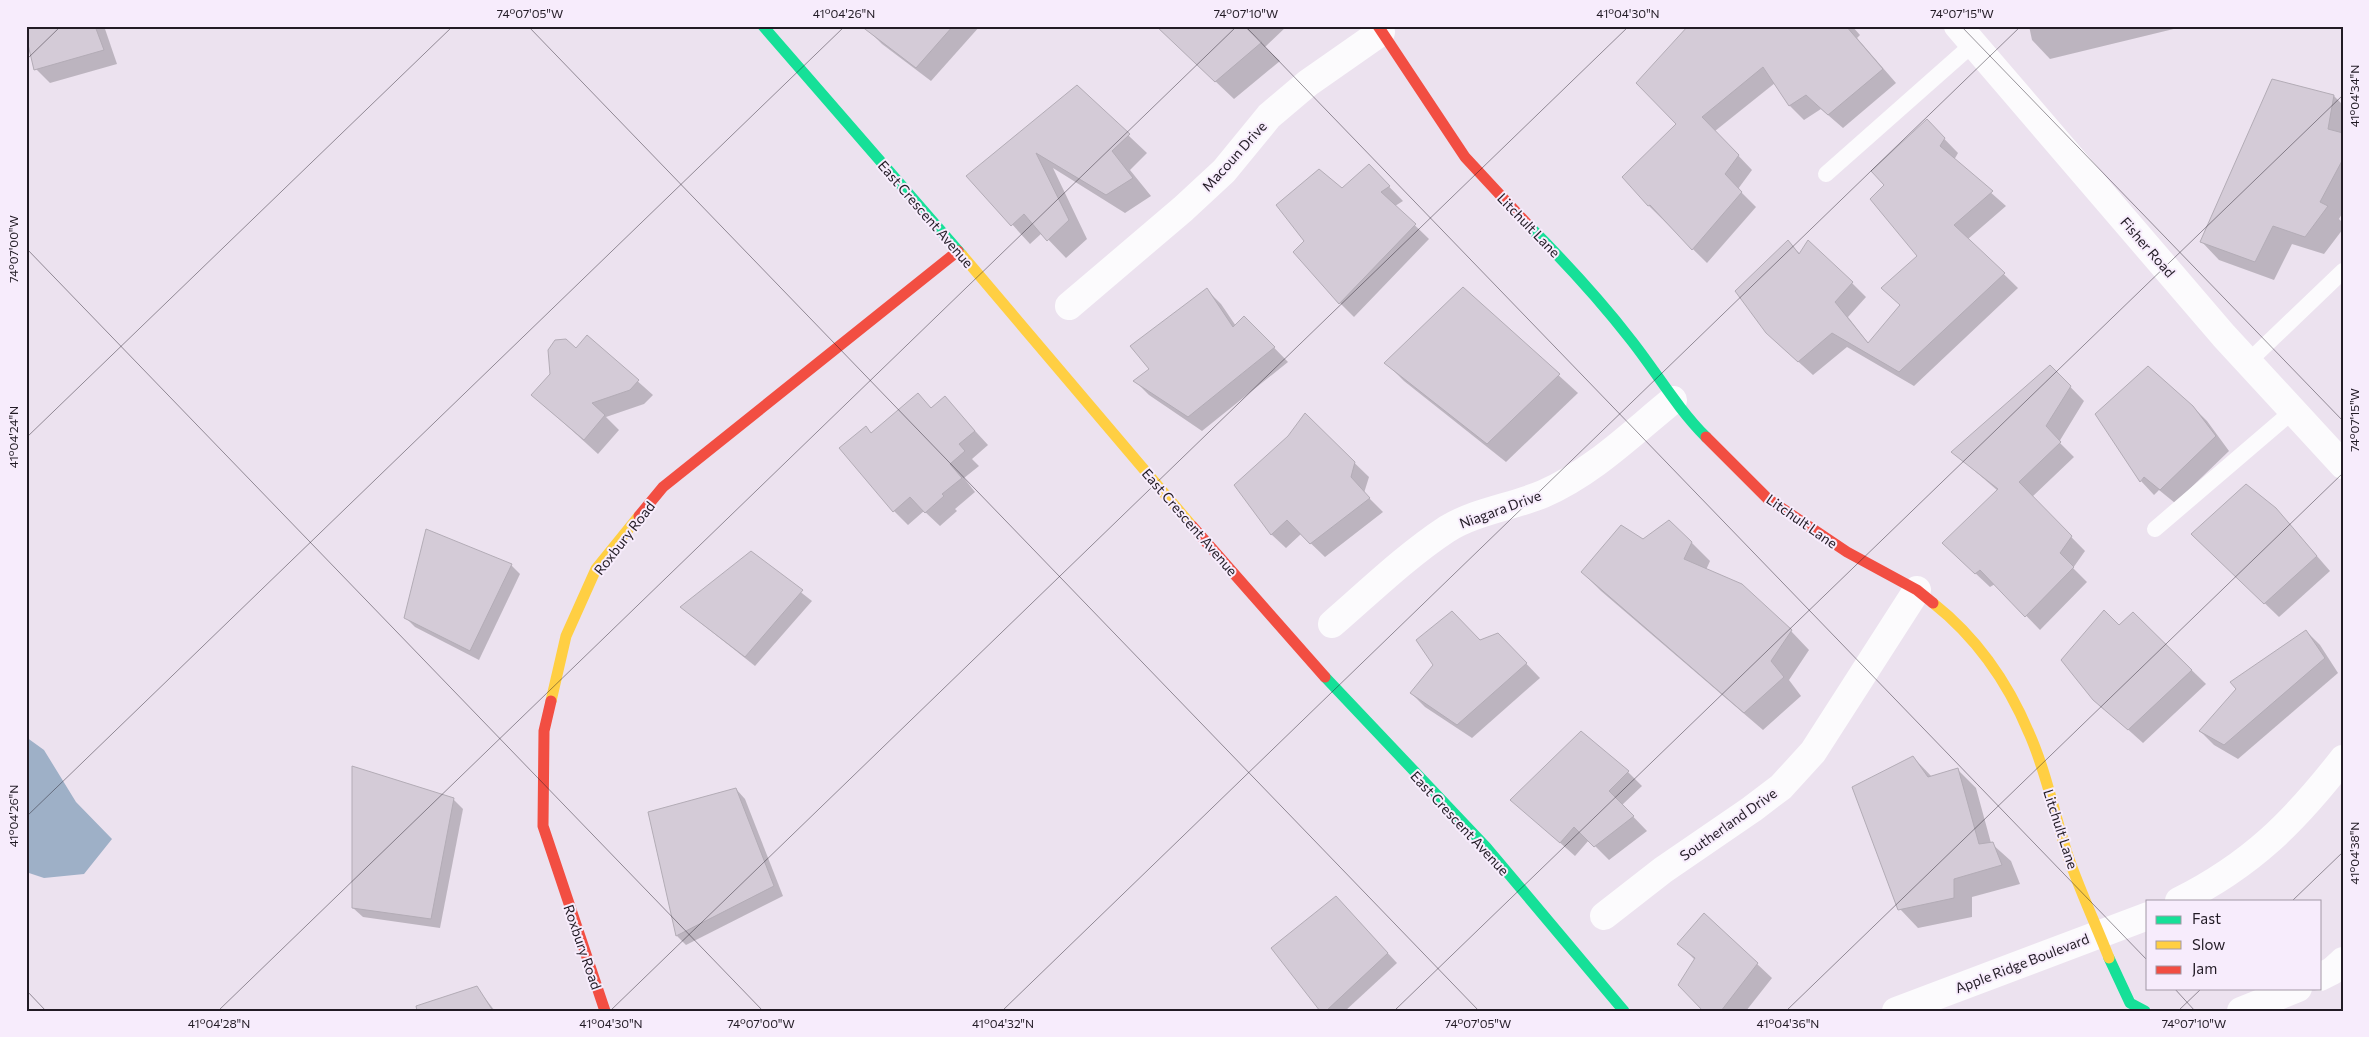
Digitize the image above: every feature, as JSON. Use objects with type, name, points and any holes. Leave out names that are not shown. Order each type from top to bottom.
[{"type":"street","name":"East Crescent Avenue","points":[[763,26],[1216,554],[1350,706],[1486,847],[1624,1011]]},
{"type":"street","name":"Macoun Drive","points":[[1068,306],[1184,209],[1224,171],[1269,116],[1308,83],[1380,29]]},
{"type":"street","name":"Litchult Lane","points":[[1380,29],[1430,108],[1465,157],[1506,202],[1572,268],[1632,341],[1673,400],[1700,432],[1768,499],[1847,552],[1917,590],[1947,614],[1978,647],[2008,688],[2030,734],[2070,861],[2115,974],[2130,1002],[2146,1011]]},
{"type":"street","name":"Fisher Road","points":[[1966,35],[2217,328],[2343,465]]},
{"type":"street","name":"Roxbury Road","points":[[605,1011],[543,826],[544,731],[566,636],[596,569],[663,487],[958,251]]},
{"type":"street","name":"Niagara Drive","points":[[1332,624],[1417,551],[1448,528],[1488,511],[1543,494],[1581,473],[1673,400]]},
{"type":"street","name":"Southerland Drive","points":[[1604,916],[1663,870],[1781,787],[1814,752],[1917,590]]},
{"type":"street","points":[[2180,900],[2213,884],[2266,845],[2305,806],[2343,759]]},
{"type":"street","name":"Apple Ridge Boulevard","points":[[1896,1011],[2146,917]]},
{"type":"street","points":[[2322,976],[2332,971],[2343,961]]},
{"type":"street","points":[[2241,1011],[2293,990]]},
{"type":"lane","points":[[1826,174],[1966,35]]},
{"type":"lane","points":[[2248,361],[2343,271]]},
{"type":"lane","points":[[2155,529],[2294,410]]},
{"type":"water","points":[[26,737],[44,750],[76,802],[112,839],[84,874],[44,878],[26,872]]},
{"type":"building","points":[[26,26],[95,26],[104,50],[34,70],[26,36]]},
{"type":"building","points":[[861,26],[953,26],[916,68]]},
{"type":"building","points":[[1156,26],[1244,26],[1262,42],[1215,82]]},
{"type":"building","points":[[1688,26],[1846,26],[1883,69],[1828,115],[1806,95],[1789,106],[1763,67],[1702,117],[1739,155],[1725,174],[1742,192],[1692,250],[1622,177],[1676,124],[1636,83]]},
{"type":"building","points":[[2272,79],[2334,95],[2328,129],[2343,133],[2343,159],[2320,202],[2328,206],[2305,237],[2273,226],[2255,262],[2200,242]]},
{"type":"building","points":[[1077,85],[1130,134],[1112,151],[1133,178],[1106,195],[1036,153],[1069,220],[1047,241],[1024,214],[1011,226],[966,176]]},
{"type":"building","points":[[1927,119],[1945,138],[1940,146],[1993,191],[1954,225],[2005,273],[1899,372],[1832,333],[1798,362],[1766,333],[1735,291],[1788,240],[1799,254],[1808,240],[1853,282],[1835,302],[1868,343],[1900,305],[1881,288],[1917,256],[1870,199],[1884,185],[1871,171]]},
{"type":"building","points":[[1369,164],[1390,186],[1381,192],[1416,224],[1339,304],[1293,252],[1304,241],[1276,205],[1319,169],[1342,188]]},
{"type":"building","points":[[1463,287],[1560,374],[1487,444],[1384,363]]},
{"type":"building","points":[[1207,288],[1233,327],[1244,316],[1275,347],[1188,417],[1133,381],[1149,369],[1130,346]]},
{"type":"building","points":[[587,335],[639,380],[630,390],[592,403],[605,415],[584,440],[531,395],[550,374],[548,350],[555,340],[566,339],[576,348]]},
{"type":"building","points":[[2050,365],[2071,386],[2046,426],[2061,442],[2019,482],[2072,536],[2060,553],[2074,567],[2025,617],[1980,570],[1975,574],[1942,543],[1998,489],[1951,452]]},
{"type":"building","points":[[2148,366],[2193,406],[2216,436],[2160,490],[2144,477],[2140,482],[2095,414]]},
{"type":"building","points":[[918,393],[931,408],[945,396],[975,431],[959,444],[965,451],[950,464],[962,478],[942,494],[944,496],[925,513],[910,497],[893,512],[839,448],[866,426],[871,433]]},
{"type":"building","points":[[1305,413],[1355,462],[1351,477],[1370,498],[1310,544],[1287,520],[1271,535],[1234,485],[1288,436]]},
{"type":"building","points":[[2246,484],[2276,508],[2317,556],[2264,604],[2191,534]]},
{"type":"building","points":[[1669,520],[1692,542],[1684,559],[1742,584],[1792,630],[1771,661],[1784,677],[1744,713],[1581,572],[1621,525],[1643,539]]},
{"type":"building","points":[[426,529],[512,564],[470,651],[404,618]]},
{"type":"building","points":[[751,551],[803,590],[745,657],[680,607]]},
{"type":"building","points":[[2104,610],[2119,625],[2133,612],[2192,670],[2128,730],[2093,700],[2061,660]]},
{"type":"building","points":[[1452,611],[1480,640],[1498,633],[1527,663],[1457,725],[1410,693],[1433,665],[1416,640]]},
{"type":"building","points":[[2306,630],[2325,658],[2224,745],[2199,731],[2236,689],[2230,682]]},
{"type":"building","points":[[1581,731],[1629,771],[1609,791],[1634,816],[1594,847],[1574,827],[1560,843],[1510,800]]},
{"type":"building","points":[[1913,756],[1928,777],[1958,768],[1979,844],[1993,842],[2002,865],[1954,879],[1954,898],[1898,910],[1852,787]]},
{"type":"building","points":[[352,766],[454,798],[431,919],[352,908]]},
{"type":"building","points":[[736,788],[774,886],[676,936],[648,812]]},
{"type":"building","points":[[1336,896],[1388,953],[1326,1011],[1320,1011],[1271,948]]},
{"type":"building","points":[[1704,913],[1758,963],[1721,1011],[1703,1011],[1678,985],[1695,958],[1677,944]]},
{"type":"building","points":[[477,986],[493,1011],[417,1011],[416,1006]]},
{"type":"traffic: fast","points":[[763,26],[962,255]]},
{"type":"traffic: fast","points":[[1529,226],[1607,310],[1667,390],[1706,437]]},
{"type":"traffic: fast","points":[[1325,677],[1486,847],[1624,1011]]},
{"type":"traffic: fast","points":[[2109,958],[2130,1003],[2145,1011]]},
{"type":"traffic: slow","points":[[962,255],[1192,526]]},
{"type":"traffic: slow","points":[[551,701],[566,636],[596,569],[639,516]]},
{"type":"traffic: slow","points":[[1933,603],[1949,616],[1977,646],[2001,679],[2021,714],[2041,764],[2078,884],[2109,958]]},
{"type":"traffic: jam","points":[[1378,26],[1465,157],[1529,226]]},
{"type":"traffic: jam","points":[[639,516],[663,487],[958,251]]},
{"type":"traffic: jam","points":[[1706,437],[1768,499],[1847,552],[1917,590],[1933,603]]},
{"type":"traffic: jam","points":[[1192,526],[1325,677]]},
{"type":"traffic: jam","points":[[551,701],[544,731],[543,826],[605,1011]]}]
